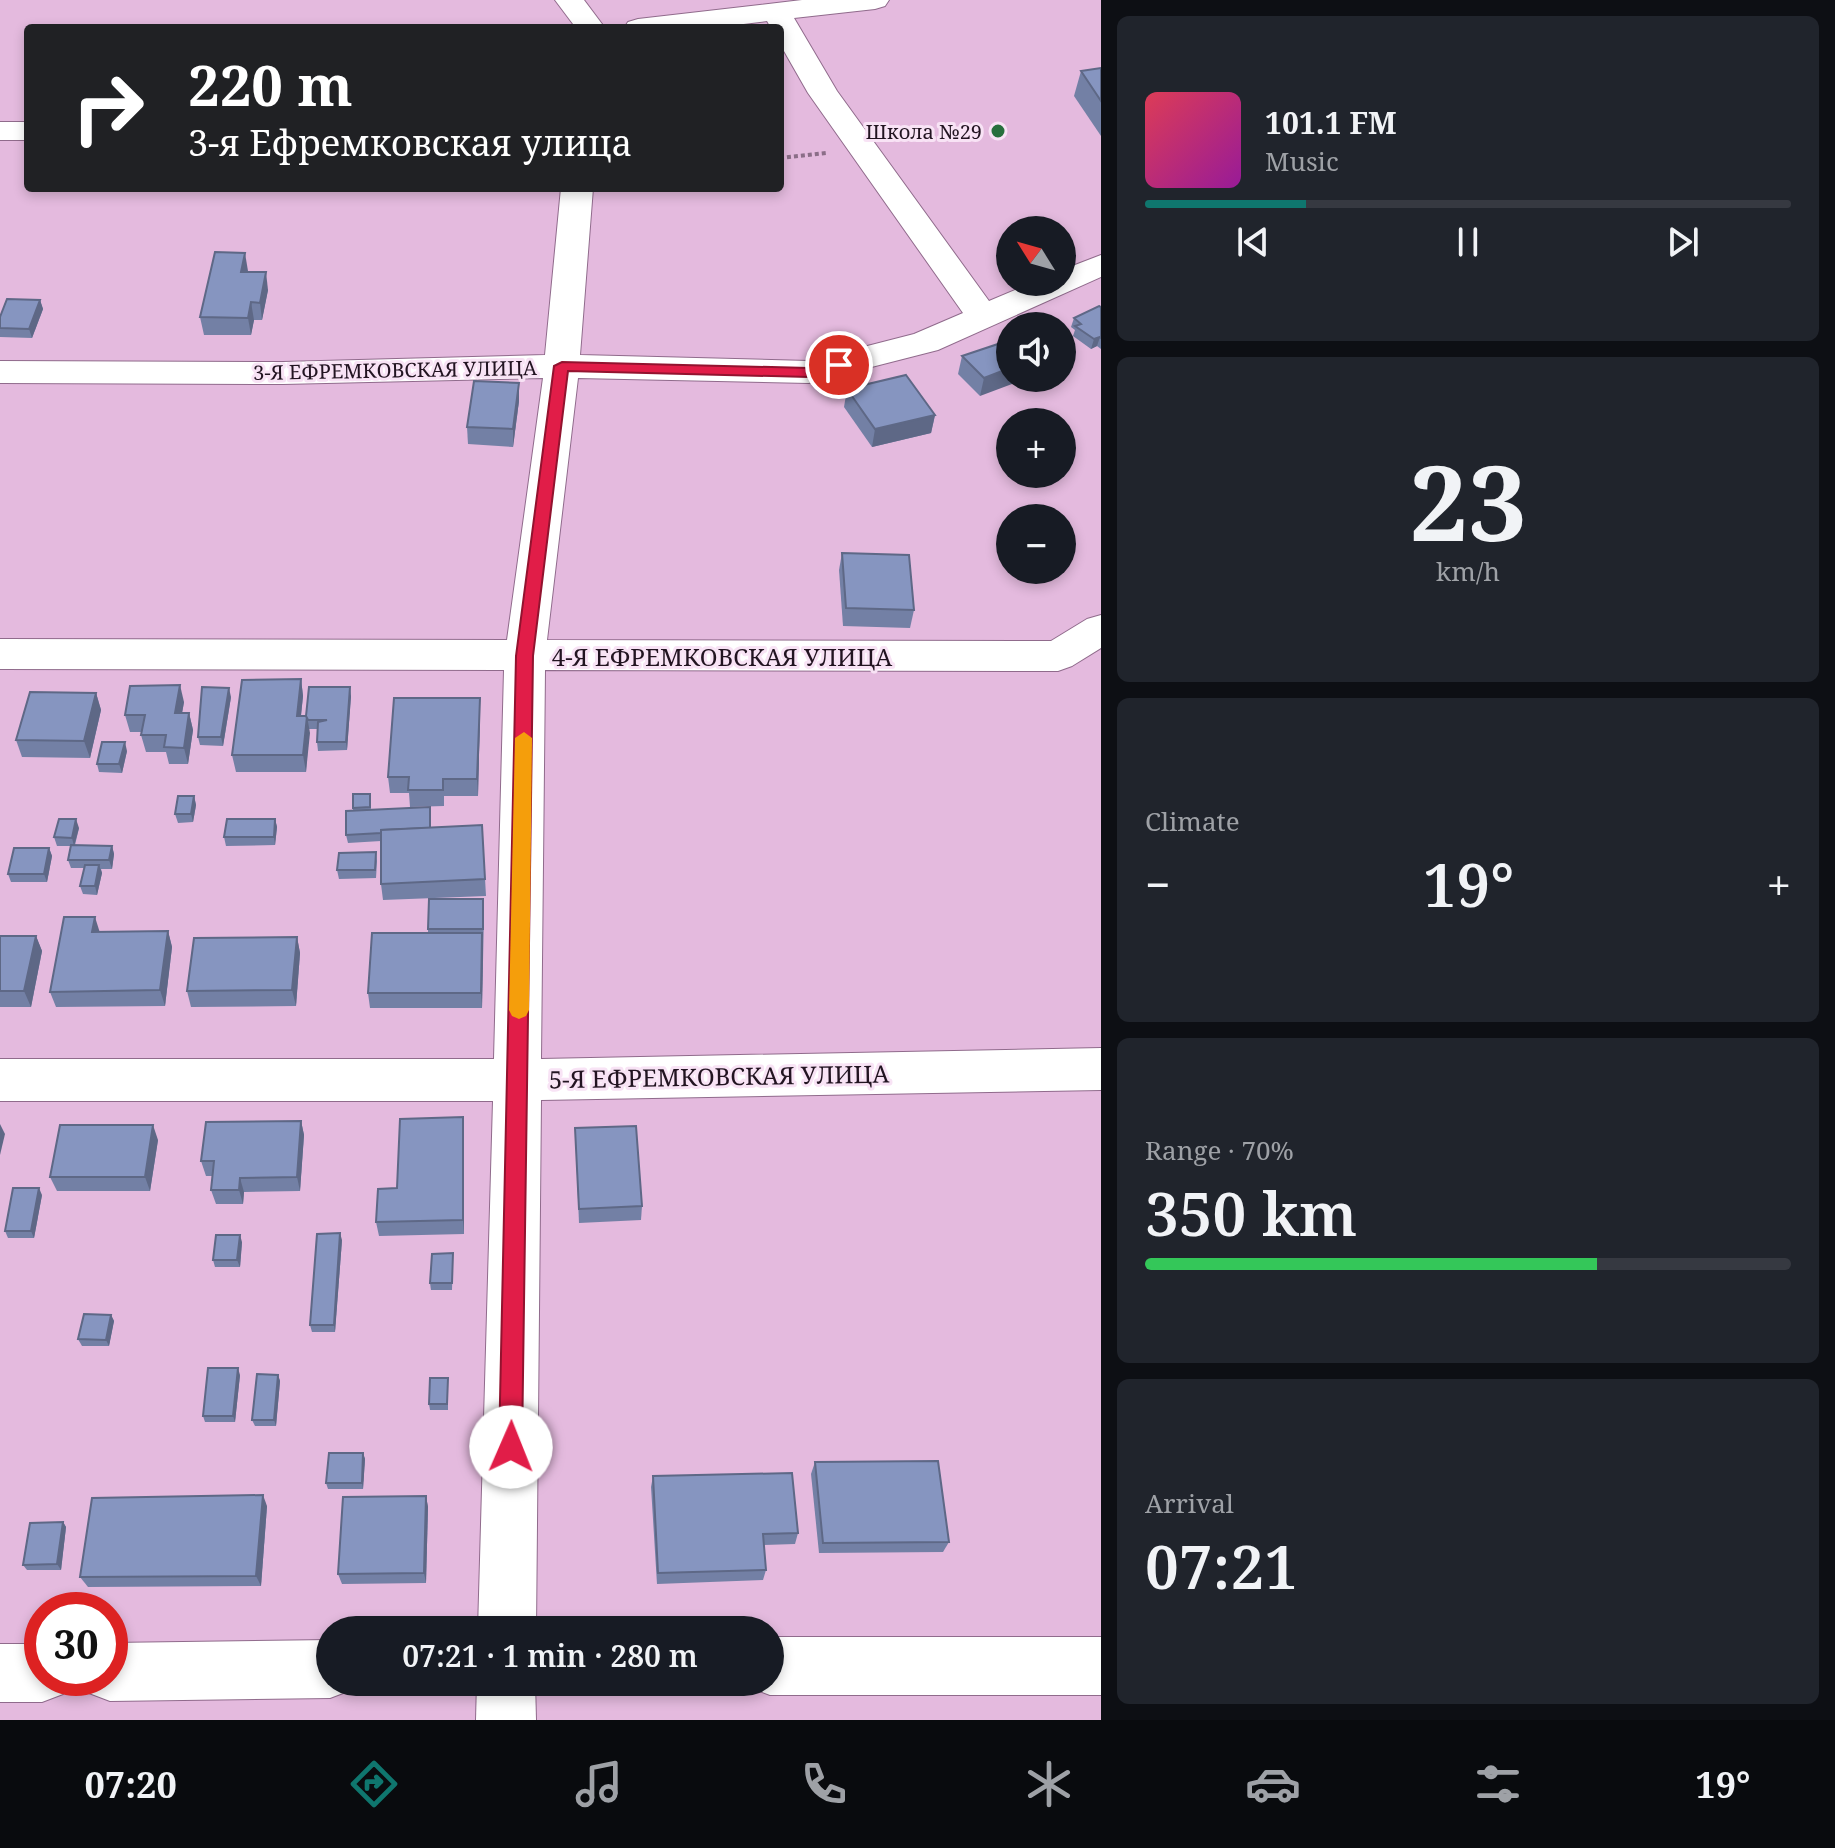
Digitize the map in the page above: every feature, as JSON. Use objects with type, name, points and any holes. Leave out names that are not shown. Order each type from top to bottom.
[{"type":"street","points":[[569,0],[588,24]]},
{"type":"street","points":[[672,24],[875,0]]},
{"type":"street","points":[[776,12],[783,24]]},
{"type":"street","points":[[784,26],[823,93],[983,317]]},
{"type":"street","points":[[0,131],[24,131]]},
{"type":"street","points":[[507,1616],[525,656],[562,366],[577,192]]},
{"type":"street","name":"3-Я ЕФРЕМКОВСКАЯ УЛИЦА","points":[[0,372],[283,373],[562,366],[809,372],[926,342],[1101,265]]},
{"type":"street","name":"4-Я ЕФРЕМКОВСКАЯ УЛИЦА","points":[[0,654],[1058,656],[1101,629]]},
{"type":"street","name":"5-Я ЕФРЕМКОВСКАЯ УЛИЦА","points":[[0,1080],[518,1080],[1101,1069]]},
{"type":"street","points":[[784,1666],[1101,1666]]},
{"type":"street","points":[[128,1672],[316,1669]]},
{"type":"street","points":[[0,1673],[24,1673]]},
{"type":"street","points":[[506,1696],[506,1720]]},
{"type":"building","points":[[1101,68],[1101,101],[1081,71]]},
{"type":"building","points":[[215,252],[245,253],[241,272],[266,272],[260,303],[251,302],[248,318],[200,317]]},
{"type":"building","points":[[7,299],[40,300],[29,329],[0,328],[0,317]]},
{"type":"building","points":[[1101,307],[1101,338],[1094,339],[1076,327],[1081,324],[1076,317]]},
{"type":"building","points":[[996,345],[996,373],[984,378],[962,356]]},
{"type":"building","points":[[906,375],[935,415],[875,429],[847,389]]},
{"type":"building","points":[[474,381],[519,383],[513,429],[467,427]]},
{"type":"building","points":[[842,553],[909,555],[914,610],[846,608]]},
{"type":"building","points":[[301,679],[297,716],[307,716],[303,755],[232,755],[242,680]]},
{"type":"building","points":[[180,685],[175,713],[189,713],[184,748],[164,747],[166,735],[141,735],[145,715],[125,715],[130,686]]},
{"type":"building","points":[[202,687],[229,688],[221,737],[198,737]]},
{"type":"building","points":[[309,687],[350,687],[346,742],[317,742],[318,722],[327,720],[308,720]]},
{"type":"building","points":[[30,692],[96,693],[84,741],[16,740]]},
{"type":"building","points":[[394,698],[480,698],[477,779],[443,779],[443,790],[408,790],[409,777],[388,777]]},
{"type":"building","points":[[102,742],[125,742],[119,764],[97,764]]},
{"type":"building","points":[[353,794],[370,794],[370,807],[353,808]]},
{"type":"building","points":[[178,796],[194,796],[191,814],[175,814]]},
{"type":"building","points":[[430,807],[430,828],[346,835],[346,811]]},
{"type":"building","points":[[59,819],[76,819],[72,838],[54,837]]},
{"type":"building","points":[[227,819],[275,819],[274,837],[224,837]]},
{"type":"building","points":[[482,825],[485,879],[381,884],[381,830]]},
{"type":"building","points":[[71,845],[112,846],[109,860],[68,860]]},
{"type":"building","points":[[14,848],[49,848],[44,874],[8,874]]},
{"type":"building","points":[[376,852],[375,870],[337,870],[339,853]]},
{"type":"building","points":[[85,865],[99,865],[95,886],[80,886]]},
{"type":"building","points":[[429,899],[483,899],[483,929],[428,929]]},
{"type":"building","points":[[64,917],[95,917],[92,932],[168,931],[160,990],[50,992]]},
{"type":"building","points":[[372,933],[482,933],[481,993],[368,993]]},
{"type":"building","points":[[0,936],[36,936],[24,991],[0,991]]},
{"type":"building","points":[[297,937],[292,990],[187,991],[194,938]]},
{"type":"building","points":[[463,1117],[463,1220],[376,1222],[378,1189],[397,1188],[400,1119]]},
{"type":"building","points":[[301,1121],[297,1177],[240,1178],[239,1190],[211,1190],[214,1161],[201,1161],[206,1122]]},
{"type":"building","points":[[60,1125],[153,1125],[145,1177],[50,1177]]},
{"type":"building","points":[[636,1126],[642,1206],[579,1209],[575,1128]]},
{"type":"building","points":[[13,1188],[39,1188],[31,1231],[5,1231]]},
{"type":"building","points":[[340,1233],[334,1325],[310,1325],[317,1234]]},
{"type":"building","points":[[216,1235],[240,1235],[237,1260],[213,1260]]},
{"type":"building","points":[[453,1253],[452,1283],[430,1283],[432,1254]]},
{"type":"building","points":[[84,1314],[111,1315],[106,1340],[78,1339]]},
{"type":"building","points":[[208,1368],[238,1368],[233,1416],[203,1416]]},
{"type":"building","points":[[257,1374],[278,1375],[274,1420],[252,1420]]},
{"type":"building","points":[[430,1378],[448,1378],[447,1404],[429,1404]]},
{"type":"building","points":[[329,1453],[363,1453],[362,1483],[326,1483]]},
{"type":"building","points":[[938,1461],[949,1542],[823,1543],[815,1462]]},
{"type":"building","points":[[792,1473],[798,1533],[763,1534],[766,1570],[658,1573],[653,1476]]},
{"type":"building","points":[[263,1495],[256,1576],[80,1577],[92,1498]]},
{"type":"building","points":[[426,1496],[424,1573],[338,1574],[343,1497]]},
{"type":"building","points":[[63,1522],[57,1564],[23,1565],[30,1523]]},
{"type":"slow traffic","points":[[519,1010],[524,738]]},
{"type":"place","name":"Школа №29","points":[[998,131]]},
{"type":"route","points":[[511,1447],[525,656],[562,366],[809,372],[839,365]]}]
